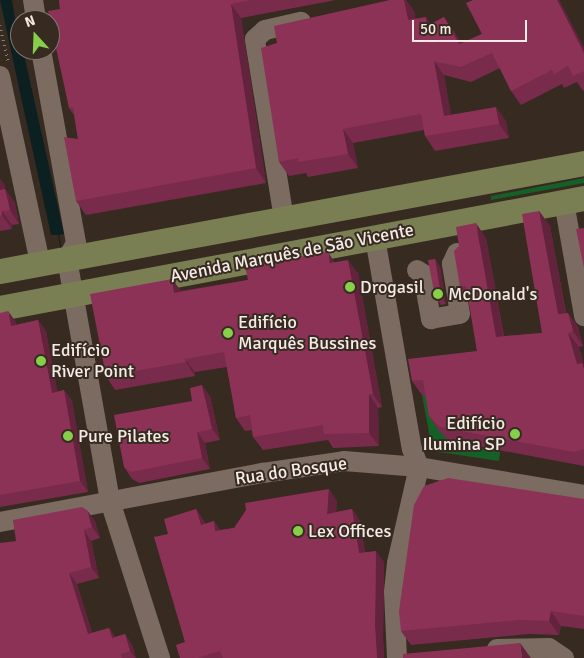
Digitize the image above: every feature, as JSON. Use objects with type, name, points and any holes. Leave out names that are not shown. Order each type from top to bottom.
[{"type":"main road","name":"Avenida Marquês de São Vicente","points":[[0,270],[584,162]]},
{"type":"main road","name":"Avenida Marquês de São Vicente","points":[[0,308],[574,200]]},
{"type":"street","points":[[284,219],[255,39],[265,30],[323,18]]},
{"type":"street","points":[[44,60],[76,243],[67,258],[110,501],[160,658]]},
{"type":"street","points":[[4,70],[40,263]]},
{"type":"street","points":[[574,200],[584,316]]},
{"type":"street","points":[[375,238],[412,449],[419,467],[397,563],[394,610],[403,657]]},
{"type":"street","points":[[417,270],[423,274],[431,319],[460,314],[452,264],[457,253]]},
{"type":"street","name":"Rua do Bosque","points":[[0,522],[344,461],[419,467],[584,495]]},
{"type":"street","points":[[481,650],[530,646],[549,648],[564,658]]},
{"type":"path","points":[[0,25],[4,70]]},
{"type":"green space","points":[[584,178],[584,183],[491,200],[491,196]]},
{"type":"green space","points":[[433,394],[450,441],[500,452],[499,461],[439,452],[431,443],[422,395]]},
{"type":"shaded area","points":[[0,0],[12,0],[14,10],[10,10],[10,46]]},
{"type":"shaded area","points":[[13,60],[25,60],[64,234],[59,235],[106,498],[58,235],[51,235]]},
{"type":"building","points":[[59,0],[250,0],[231,4],[256,168],[76,201],[64,137],[78,139],[73,107],[69,108],[59,60],[60,10],[54,10],[60,9]]},
{"type":"building","points":[[390,0],[404,0],[408,20],[426,17],[427,26],[444,17],[459,44],[482,34],[466,3],[473,0],[557,0],[584,53],[584,71],[573,76],[568,66],[554,74],[552,70],[511,91],[492,53],[461,67],[434,61],[444,116],[496,107],[499,124],[425,136],[421,114],[343,129],[348,154],[298,162],[298,158],[279,162],[261,48],[277,43],[274,26]]},
{"type":"building","points":[[5,189],[10,210],[2,211],[0,216],[0,190]]},
{"type":"building","points":[[539,211],[558,314],[568,313],[573,331],[568,333],[577,364],[582,363],[584,369],[584,449],[574,452],[440,427],[429,416],[423,380],[412,381],[408,359],[477,351],[466,286],[460,287],[454,251],[459,246],[456,227],[476,223],[496,337],[542,333],[522,214]]},
{"type":"building","points":[[584,228],[584,268],[576,229]]},
{"type":"building","points":[[328,252],[330,263],[348,260],[373,394],[369,394],[369,433],[324,434],[323,425],[253,437],[250,415],[236,418],[224,352],[185,359],[186,362],[106,376],[90,294],[172,279],[174,293],[248,280],[245,266]]},
{"type":"building","points":[[435,259],[441,296],[435,297],[428,260]]},
{"type":"building","points":[[8,311],[11,326],[38,320],[52,393],[64,390],[80,481],[0,495],[0,313]]},
{"type":"building","points":[[202,385],[212,429],[197,432],[202,458],[131,472],[124,467],[114,415],[192,401],[190,388]]},
{"type":"building","points":[[448,478],[584,499],[584,616],[551,611],[549,621],[519,620],[401,631],[399,611],[414,505],[424,486]]},
{"type":"building","points":[[329,489],[327,514],[352,509],[359,553],[376,551],[375,626],[377,658],[223,658],[220,651],[197,658],[180,658],[176,645],[185,642],[154,537],[168,534],[164,519],[196,509],[201,525],[214,521],[215,531],[234,528],[246,510],[245,503]]},
{"type":"building","points":[[82,507],[87,510],[92,527],[84,530],[91,567],[69,573],[88,634],[109,628],[112,638],[125,634],[130,651],[121,654],[122,658],[0,658],[0,543],[16,541],[13,520]]},
{"type":"building","points":[[520,643],[522,658],[403,658],[403,654]]},
{"type":"place","name":"Drogasil","points":[[350,287]]},
{"type":"place","name":"McDonald's","points":[[438,294]]},
{"type":"place","name":"Edifício Marquês Bussines","points":[[228,333]]},
{"type":"place","name":"Edifício River Point","points":[[41,361]]},
{"type":"place","name":"Edifício Ilumina SP","points":[[515,434]]},
{"type":"place","name":"Pure Pilates","points":[[68,436]]},
{"type":"place","name":"Lex Offices","points":[[298,531]]}]
